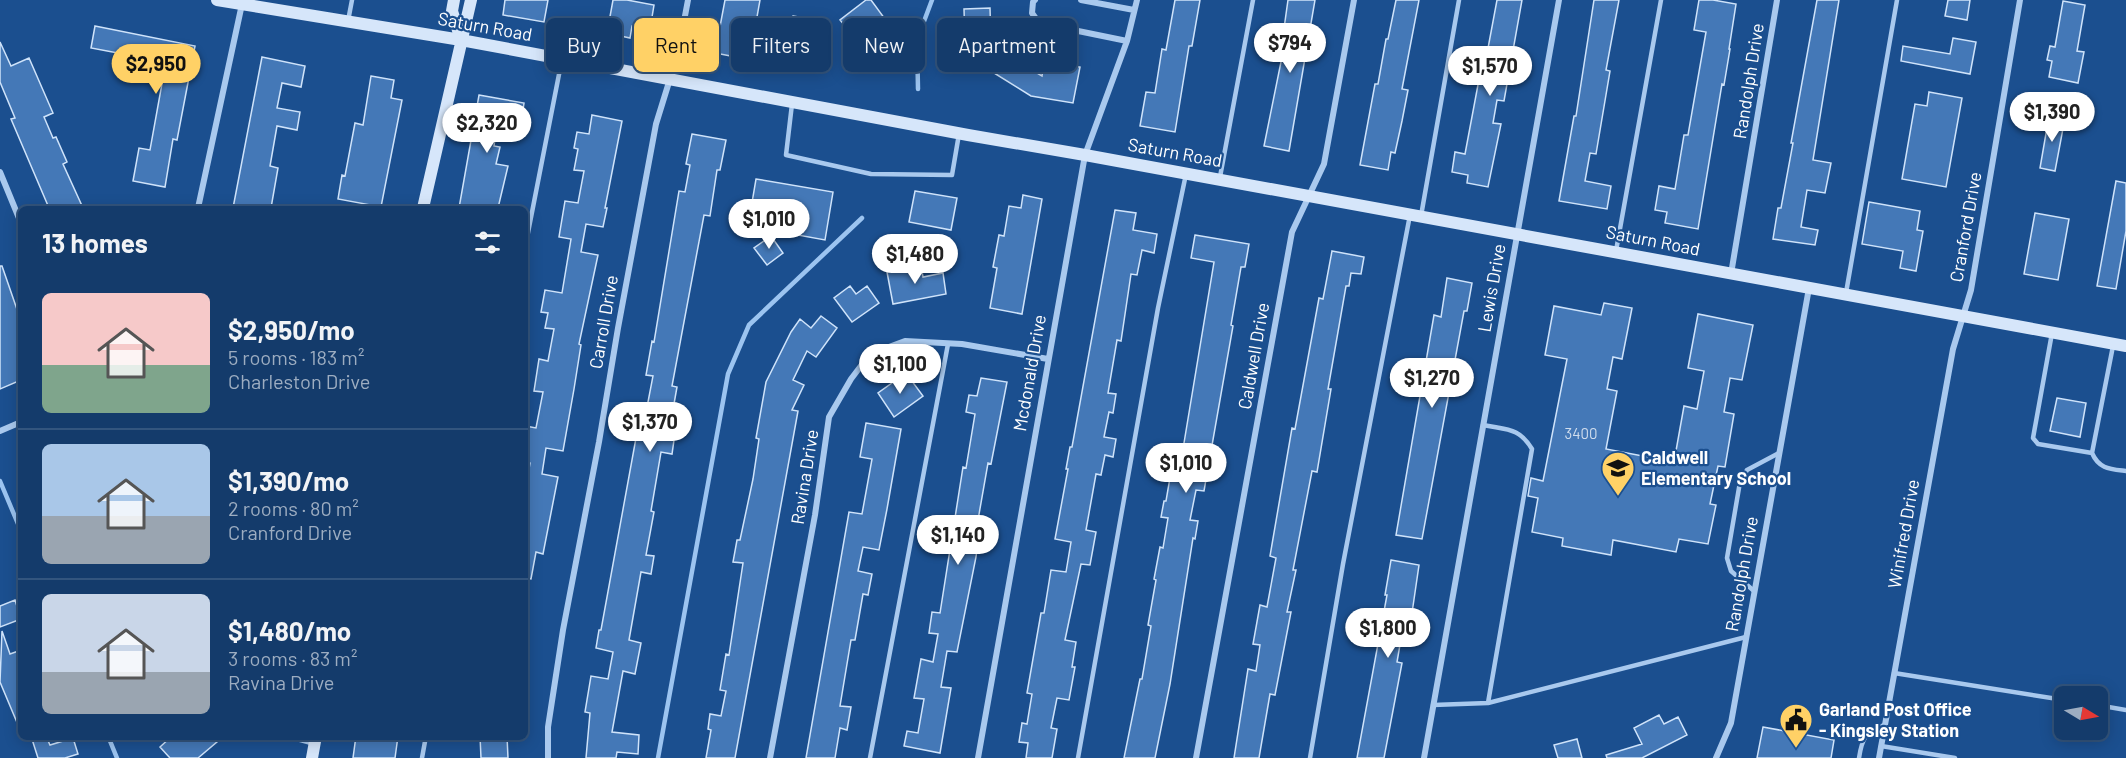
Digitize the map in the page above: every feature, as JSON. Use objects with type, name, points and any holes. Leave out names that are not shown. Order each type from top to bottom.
[{"type":"street","name":"Saturn Road","points":[[217,0],[242,2],[546,56]]},
{"type":"street","points":[[454,0],[452,11],[460,40]]},
{"type":"street","points":[[423,206],[471,0]]},
{"type":"street","name":"Carroll Drive","points":[[548,758],[548,727],[563,630],[618,328],[656,124],[678,53],[688,0]]},
{"type":"street","points":[[1035,0],[1032,13],[1039,23],[1127,41]]},
{"type":"street","points":[[1081,0],[1134,10]]},
{"type":"street","name":"Mcdonald Drive","points":[[978,758],[1085,155],[1127,41],[1137,0]]},
{"type":"street","name":"Caldwell Drive","points":[[1196,758],[1292,232],[1324,164],[1354,0]]},
{"type":"street","name":"Lewis Drive","points":[[1424,758],[1558,0]]},
{"type":"street","name":"Randolph Drive","points":[[1731,274],[1777,0]]},
{"type":"street","name":"Cranford Drive","points":[[1962,317],[1971,290],[2020,0]]},
{"type":"street","points":[[198,206],[242,2]]},
{"type":"street","name":"Saturn Road","points":[[622,71],[959,134],[1517,233],[1962,317],[2120,344]]},
{"type":"street","points":[[0,172],[18,216]]},
{"type":"street","name":"Randolph Drive","points":[[1716,758],[1721,751],[1731,723],[1809,288]]},
{"type":"street","name":"Winifred Drive","points":[[1879,758],[1953,349],[1962,317]]},
{"type":"street","name":"Ravina Drive","points":[[770,758],[815,515],[829,417],[851,379],[870,354],[905,341],[962,344],[1048,359]]},
{"type":"street","points":[[0,431],[18,423]]},
{"type":"street","points":[[312,758],[315,740]]},
{"type":"lane","points":[[348,22],[352,0]]},
{"type":"lane","points":[[1220,180],[1252,0]]},
{"type":"lane","points":[[1310,758],[1343,564],[1459,0]]},
{"type":"lane","points":[[1616,252],[1661,0]]},
{"type":"lane","points":[[1846,295],[1897,0]]},
{"type":"lane","points":[[528,233],[559,72]]},
{"type":"lane","points":[[793,103],[786,155],[871,174],[952,175],[959,134]]},
{"type":"lane","points":[[1078,758],[1158,308],[1186,174]]},
{"type":"lane","points":[[2052,333],[2033,438],[2038,444],[2092,453]]},
{"type":"lane","points":[[870,758],[948,344]]},
{"type":"lane","points":[[2120,344],[2092,453],[2096,462],[2106,469],[2126,471]]},
{"type":"lane","points":[[1483,425],[1519,433],[1525,437],[1532,449],[1488,703]]},
{"type":"lane","points":[[1754,591],[1731,571],[1727,558],[1740,482],[1747,470],[1779,453]]},
{"type":"lane","points":[[1432,705],[1488,703],[1746,637]]},
{"type":"lane","points":[[1894,673],[2054,698]]},
{"type":"lane","points":[[2108,707],[2126,710]]},
{"type":"lane","points":[[1858,758],[1861,744],[1869,731],[1884,725]]},
{"type":"lane","points":[[422,758],[425,740]]},
{"type":"lane","points":[[1881,746],[1955,758]]},
{"type":"building","points":[[505,0],[548,0],[544,22],[503,15]]},
{"type":"building","points":[[613,0],[654,5],[652,18],[634,18],[630,38],[622,36],[622,18],[610,18]]},
{"type":"building","points":[[725,0],[760,0],[757,18],[731,18],[731,56],[719,54],[719,32]]},
{"type":"building","points":[[866,0],[871,0],[884,18],[843,18],[843,24],[840,20]]},
{"type":"building","points":[[1175,0],[1200,0],[1192,46],[1189,46],[1175,132],[1140,126],[1146,92],[1155,93],[1162,49],[1166,50]]},
{"type":"building","points":[[1288,0],[1315,0],[1289,151],[1264,146],[1282,57],[1280,57]]},
{"type":"building","points":[[1396,0],[1419,0],[1402,89],[1408,90],[1395,153],[1391,152],[1388,170],[1360,165],[1375,84],[1378,84]]},
{"type":"building","points":[[1497,0],[1522,0],[1504,101],[1497,100],[1493,123],[1501,124],[1488,187],[1467,183],[1468,175],[1452,172],[1455,152],[1465,154],[1483,58],[1486,59]]},
{"type":"building","points":[[1594,0],[1619,0],[1606,70],[1610,71],[1596,154],[1590,153],[1585,181],[1611,186],[1607,209],[1559,201],[1574,116],[1576,116]]},
{"type":"building","points":[[1699,0],[1736,4],[1698,229],[1665,223],[1667,212],[1655,210],[1659,186],[1675,189],[1684,135],[1688,135],[1706,32],[1694,30]]},
{"type":"building","points":[[1817,0],[1839,0],[1813,160],[1831,163],[1825,193],[1807,190],[1801,227],[1818,230],[1815,245],[1773,239],[1793,143],[1791,143]]},
{"type":"building","points":[[1948,0],[1970,0],[1967,20],[1945,16]]},
{"type":"building","points":[[2063,1],[2085,5],[2077,51],[2084,52],[2078,83],[2049,77],[2052,61],[2047,60],[2050,46],[2055,47]]},
{"type":"building","points":[[990,8],[990,18],[964,18],[964,9]]},
{"type":"building","points":[[95,26],[195,46],[177,140],[173,139],[165,187],[133,181],[139,148],[150,150],[163,78],[157,77],[161,58],[134,52],[134,56],[91,48]]},
{"type":"building","points":[[1953,38],[1976,42],[1970,74],[1901,61],[1903,46],[1950,54]]},
{"type":"building","points":[[0,42],[11,66],[29,58],[53,113],[44,117],[67,162],[63,164],[82,206],[48,206],[11,119],[15,118],[0,82]]},
{"type":"building","points":[[262,57],[305,66],[301,87],[282,83],[277,108],[300,112],[297,130],[277,126],[270,166],[278,168],[271,206],[233,206]]},
{"type":"building","points":[[1077,66],[1080,67],[1073,103],[1031,96],[994,73],[1035,72],[1042,76],[1043,72],[1077,72]]},
{"type":"building","points":[[371,76],[394,80],[391,98],[402,100],[381,206],[338,199],[342,175],[345,176],[355,123],[363,125]]},
{"type":"building","points":[[1929,92],[1962,98],[1946,187],[1902,179],[1915,104],[1927,106]]},
{"type":"building","points":[[479,95],[524,103],[521,123],[498,119],[494,146],[500,147],[496,164],[508,166],[498,206],[459,206]]},
{"type":"building","points":[[592,115],[622,121],[603,227],[586,224],[581,252],[598,255],[579,344],[581,345],[563,451],[546,448],[542,474],[558,477],[543,554],[536,552],[531,579],[528,578],[530,463],[528,463],[528,427],[536,428],[543,392],[534,391],[539,359],[548,361],[554,329],[545,328],[548,313],[541,312],[545,290],[562,293],[571,239],[559,237],[565,201],[578,203],[584,171],[574,170],[578,149],[574,148],[577,132],[589,134]]},
{"type":"building","points":[[2049,116],[2065,118],[2055,171],[2040,168]]},
{"type":"building","points":[[692,134],[726,140],[720,170],[717,170],[710,216],[704,215],[672,386],[677,387],[669,432],[675,433],[672,454],[661,452],[646,555],[654,556],[651,574],[641,572],[629,640],[641,643],[635,674],[623,671],[612,732],[639,735],[638,754],[617,752],[616,758],[586,758],[590,713],[585,712],[591,676],[608,679],[613,652],[596,648],[638,427],[643,428],[653,376],[646,375],[652,341],[654,342],[679,191],[685,192],[690,165],[686,164]]},
{"type":"building","points":[[756,179],[833,192],[825,240],[748,226]]},
{"type":"building","points":[[2116,181],[2126,183],[2126,231],[2116,289],[2097,286]]},
{"type":"building","points":[[915,191],[957,198],[951,230],[909,222]]},
{"type":"building","points":[[1023,195],[1042,199],[1022,314],[990,308],[997,268],[993,267],[999,235],[1004,236],[1009,206],[1021,208]]},
{"type":"building","points":[[1869,202],[1920,211],[1917,230],[1923,231],[1916,271],[1900,268],[1903,251],[1862,244]]},
{"type":"building","points":[[1115,210],[1136,213],[1133,230],[1157,234],[1154,253],[1142,250],[1137,275],[1131,274],[1121,341],[1117,340],[1108,393],[1116,394],[1113,413],[1109,412],[1104,437],[1116,439],[1113,457],[1105,455],[1101,475],[1096,474],[1086,530],[1096,532],[1090,565],[1081,564],[1065,640],[1076,642],[1072,667],[1075,667],[1069,700],[1057,698],[1051,728],[1057,729],[1052,758],[1026,758],[1028,743],[1019,742],[1022,723],[1027,724],[1032,694],[1027,693],[1041,613],[1044,613],[1051,570],[1066,572],[1071,542],[1055,539]]},
{"type":"building","points":[[2035,213],[2069,219],[2058,280],[2024,274]]},
{"type":"building","points":[[1195,235],[1249,244],[1245,267],[1241,267],[1204,491],[1196,490],[1190,520],[1198,521],[1195,539],[1193,538],[1170,684],[1155,758],[1124,758],[1140,679],[1142,679],[1151,626],[1148,625],[1156,580],[1154,579],[1160,547],[1163,548],[1168,518],[1161,517],[1172,466],[1180,467],[1214,262],[1191,258]]},
{"type":"building","points":[[771,236],[783,253],[767,265],[754,248]]},
{"type":"building","points":[[1332,251],[1364,257],[1361,274],[1351,273],[1349,286],[1346,286],[1328,389],[1331,389],[1317,472],[1312,471],[1293,570],[1296,570],[1287,612],[1291,612],[1275,695],[1270,694],[1259,758],[1234,758],[1248,669],[1256,671],[1260,645],[1253,644],[1260,605],[1267,607],[1276,558],[1270,556],[1292,428],[1295,429],[1319,298],[1323,299]]},
{"type":"building","points":[[0,266],[2,266],[18,312],[18,381],[0,389]]},
{"type":"building","points":[[921,266],[923,277],[943,273],[946,294],[893,304],[887,272]]},
{"type":"building","points":[[1447,278],[1472,283],[1467,311],[1464,311],[1422,539],[1396,535],[1434,315],[1441,317]]},
{"type":"building","points":[[850,286],[856,294],[867,286],[879,303],[852,322],[834,298]]},
{"type":"building","points":[[1604,303],[1632,308],[1622,359],[1613,357],[1607,389],[1617,391],[1606,449],[1674,462],[1684,406],[1697,409],[1704,371],[1688,368],[1698,314],[1753,325],[1742,380],[1730,378],[1724,412],[1734,414],[1725,467],[1718,466],[1710,504],[1716,505],[1708,544],[1679,539],[1676,552],[1613,540],[1611,555],[1562,546],[1563,538],[1532,532],[1538,498],[1528,496],[1531,478],[1543,481],[1567,359],[1545,355],[1554,306],[1601,315]]},
{"type":"building","points":[[821,316],[837,328],[816,357],[807,351],[793,380],[804,385],[792,410],[798,411],[735,758],[706,758],[711,730],[708,729],[710,714],[721,716],[726,691],[720,690],[726,654],[729,655],[743,563],[733,562],[753,479],[759,439],[756,438],[766,382],[800,319],[811,328]]},
{"type":"building","points":[[906,373],[923,396],[894,417],[878,393]]},
{"type":"building","points":[[981,378],[1007,382],[991,464],[988,463],[978,520],[981,520],[976,557],[957,652],[947,651],[941,687],[951,688],[940,753],[904,746],[907,731],[918,733],[924,699],[914,698],[921,659],[933,662],[938,634],[929,633],[932,612],[940,613],[963,467],[966,468],[975,414],[966,412],[969,395],[977,396]]},
{"type":"building","points":[[2057,398],[2086,403],[2080,437],[2050,431]]},
{"type":"building","points":[[866,423],[901,429],[887,509],[879,550],[863,547],[858,571],[872,574],[868,595],[863,594],[855,640],[851,640],[840,706],[851,707],[847,730],[840,728],[835,758],[806,758],[849,512],[862,514],[872,459],[860,457]]},
{"type":"building","points":[[1391,560],[1419,565],[1412,613],[1408,634],[1402,633],[1397,662],[1402,663],[1384,758],[1357,758],[1387,595],[1385,595]]},
{"type":"building","points":[[15,600],[18,620],[0,627],[0,606]]},
{"type":"building","points":[[2,631],[10,654],[18,651],[18,725],[0,682]]},
{"type":"building","points":[[1659,715],[1664,724],[1678,717],[1687,735],[1642,758],[1607,758],[1606,755],[1642,744],[1634,728]]},
{"type":"building","name":"Garland Post Office - Kingsley Station","points":[[1763,727],[1834,740],[1831,758],[1757,758]]},
{"type":"building","points":[[1577,739],[1582,758],[1558,758],[1554,745]]},
{"type":"building","points":[[32,740],[48,740],[50,745],[74,740],[78,754],[65,758],[38,758]]},
{"type":"building","points":[[168,740],[219,740],[198,758],[170,758],[160,747]]},
{"type":"building","points":[[355,740],[397,740],[395,758],[353,758]]},
{"type":"building","points":[[480,740],[507,740],[508,758],[481,758]]},
{"type":"waterway","points":[[918,89],[917,40],[932,0]]},
{"type":"waterway","points":[[658,758],[728,374],[749,325],[862,218]]},
{"type":"waterway","points":[[0,481],[18,524]]},
{"type":"waterway","points":[[110,740],[117,758]]},
{"type":"place","name":"Caldwell Elementary School","points":[[1618,497]]},
{"type":"place","name":"Garland Post Office - Kingsley Station","points":[[1796,749]]}]
